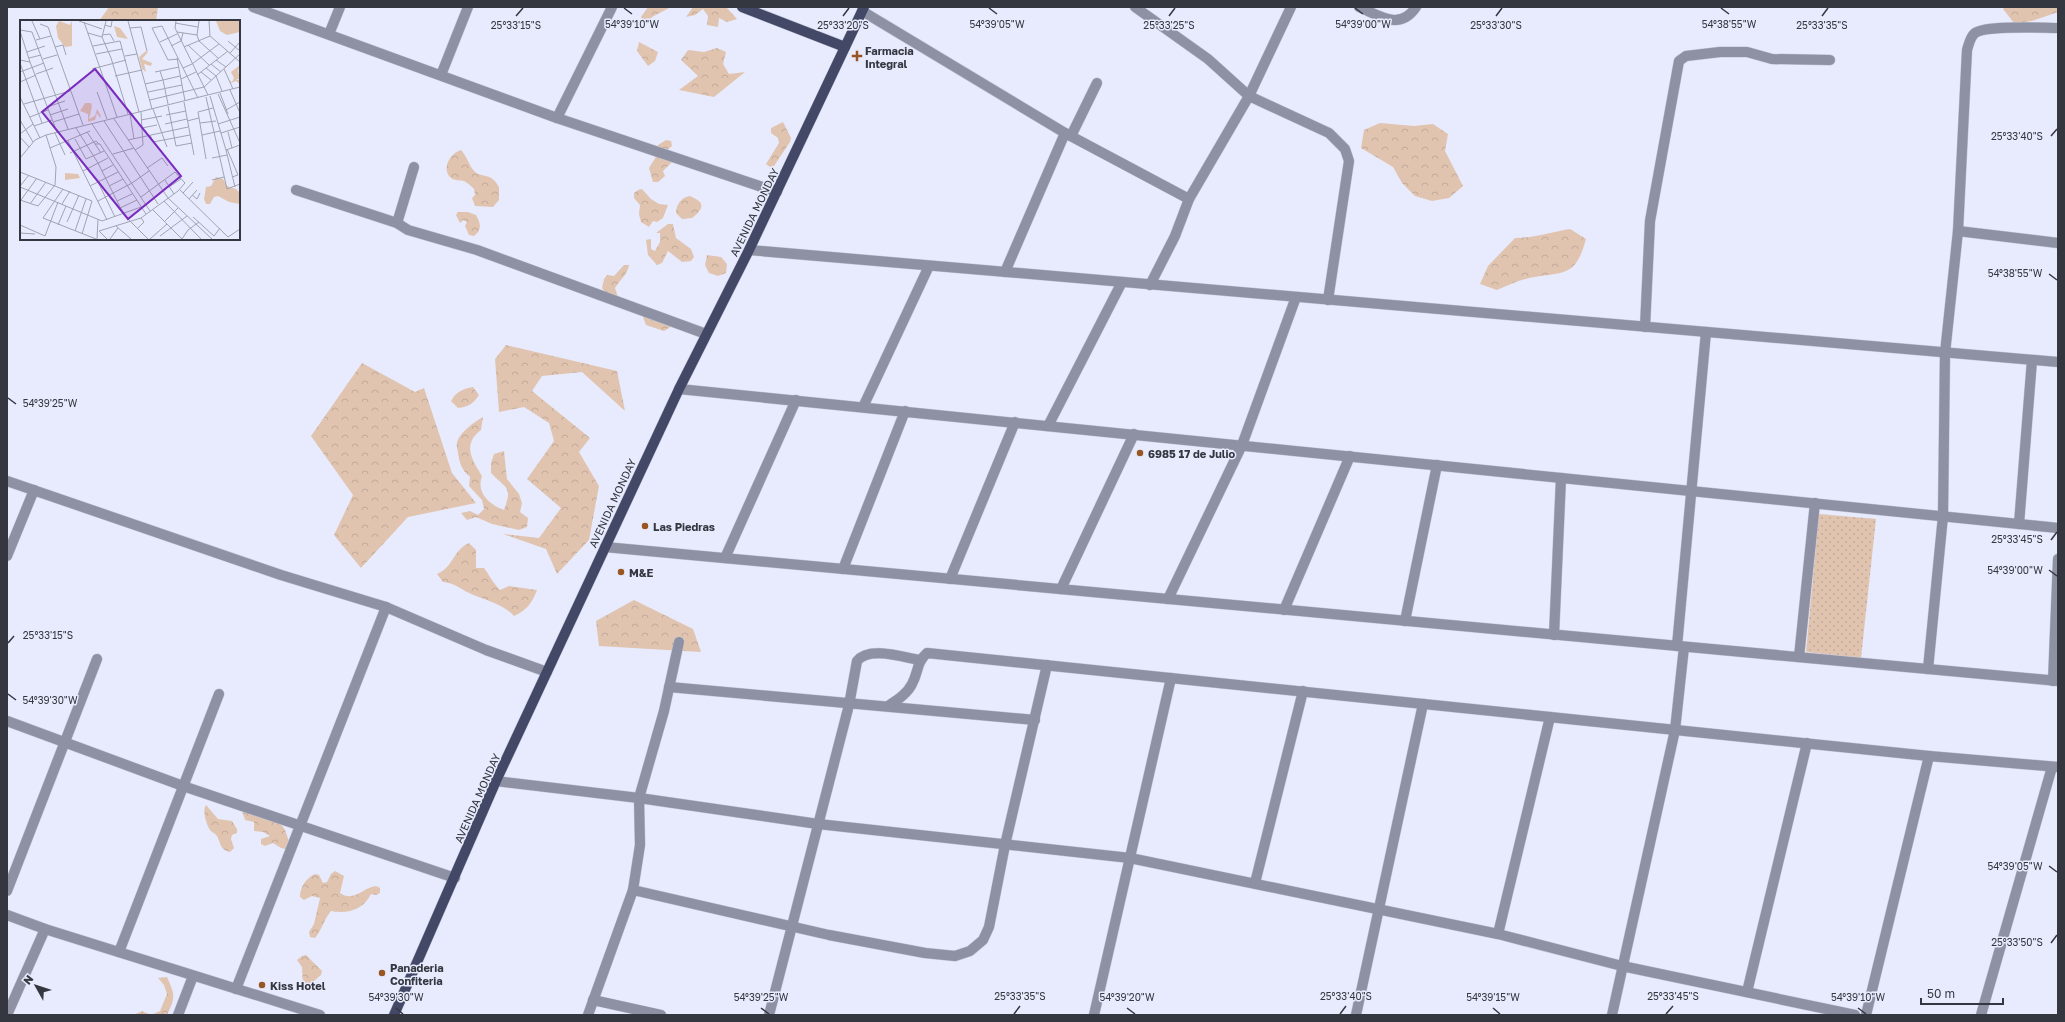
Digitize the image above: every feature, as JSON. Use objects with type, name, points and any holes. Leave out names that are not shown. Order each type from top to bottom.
[{"type":"main road","points":[[742,7],[845,47]]},
{"type":"main road","name":"AVENIDA MONDAY","points":[[394,1015],[496,781],[605,547],[679,389],[749,250],[863,9]]},
{"type":"street","points":[[253,7],[557,118],[777,192]]},
{"type":"street","points":[[329,34],[340,7]]},
{"type":"street","points":[[441,75],[468,7]]},
{"type":"street","points":[[557,118],[612,7]]},
{"type":"street","points":[[1135,7],[1146,10],[1208,58],[1249,96],[1329,133],[1345,149],[1348,162],[1328,300]]},
{"type":"street","points":[[1150,285],[1174,236],[1189,199],[1249,96],[1292,7]]},
{"type":"street","points":[[1359,7],[1386,18],[1401,21],[1410,16],[1416,7]]},
{"type":"street","points":[[863,9],[1068,135],[1189,199]]},
{"type":"street","points":[[1928,669],[1943,516],[1945,353],[1958,231],[1965,68],[1971,38],[1975,33],[1990,29],[2058,28]]},
{"type":"street","points":[[1645,327],[1650,221],[1679,61],[1686,56],[1720,52],[1747,52],[1772,59],[1830,60]]},
{"type":"street","points":[[1005,272],[1068,135],[1097,83]]},
{"type":"street","points":[[397,223],[414,168]]},
{"type":"street","points":[[296,190],[397,223],[408,230],[477,250],[579,289],[706,334]]},
{"type":"street","points":[[1958,231],[2058,243]]},
{"type":"street","points":[[749,250],[2058,362]]},
{"type":"street","points":[[863,407],[929,266]]},
{"type":"street","points":[[1048,426],[1122,282]]},
{"type":"street","points":[[1168,599],[1242,446],[1296,297]]},
{"type":"street","points":[[1612,1015],[1675,730],[1690,491],[1706,332]]},
{"type":"street","points":[[2019,524],[2032,360]]},
{"type":"street","points":[[679,389],[2058,528]]},
{"type":"street","points":[[725,558],[796,400]]},
{"type":"street","points":[[843,569],[905,411]]},
{"type":"street","points":[[950,579],[1015,422]]},
{"type":"street","points":[[1061,589],[1134,434]]},
{"type":"street","points":[[1284,610],[1350,456]]},
{"type":"street","points":[[1405,621],[1437,465]]},
{"type":"street","points":[[1554,635],[1561,478]]},
{"type":"street","points":[[7,481],[281,575],[386,608],[486,650],[547,672]]},
{"type":"street","points":[[7,556],[34,490]]},
{"type":"street","points":[[1800,657],[1815,503]]},
{"type":"street","points":[[605,547],[2056,681],[2058,560]]},
{"type":"street","points":[[236,989],[386,608]]},
{"type":"street","points":[[588,1015],[634,890],[640,845],[639,798],[669,687],[679,642]]},
{"type":"street","points":[[769,1015],[849,705],[857,661],[861,655],[870,652],[920,660]]},
{"type":"street","points":[[888,706],[906,693],[912,685],[920,660],[927,653],[1929,756],[2055,767],[1981,1015]]},
{"type":"street","points":[[7,891],[97,659]]},
{"type":"street","points":[[634,890],[792,926],[925,953],[955,956],[970,951],[983,940],[989,927],[1005,845],[1047,665]]},
{"type":"street","points":[[1094,1015],[1171,678]]},
{"type":"street","points":[[669,687],[849,705],[888,706],[1035,720]]},
{"type":"street","points":[[1255,883],[1303,692]]},
{"type":"street","points":[[119,952],[219,694]]},
{"type":"street","points":[[1356,1015],[1423,704]]},
{"type":"street","points":[[1498,934],[1550,717]]},
{"type":"street","points":[[7,721],[65,741],[183,786],[455,878]]},
{"type":"street","points":[[1747,992],[1807,743]]},
{"type":"street","points":[[1866,1015],[1929,756]]},
{"type":"street","points":[[496,781],[639,798],[818,824],[1130,858],[1498,934],[1622,966],[1855,1015]]},
{"type":"street","points":[[7,915],[45,929],[320,1015]]},
{"type":"street","points":[[7,1015],[45,929]]},
{"type":"street","points":[[178,1015],[193,976]]},
{"type":"street","points":[[593,1000],[661,1015]]},
{"type":"green space","points":[[109,7],[158,7],[156,20],[100,20]]},
{"type":"green space","points":[[648,7],[671,7],[652,17],[646,25],[641,17]]},
{"type":"green space","points":[[693,7],[726,7],[737,19],[727,22],[719,18],[718,27],[707,25],[708,16],[703,9],[695,15],[686,17]]},
{"type":"green space","points":[[2005,7],[2058,7],[2058,12],[2032,21],[2014,23],[2003,9]]},
{"type":"green space","points":[[639,42],[658,52],[655,61],[648,66],[637,51]]},
{"type":"green space","points":[[717,48],[726,52],[723,64],[729,74],[745,72],[714,97],[679,90],[698,76],[681,60],[688,50],[704,52]]},
{"type":"green space","points":[[783,122],[791,138],[790,142],[774,166],[770,167],[766,164],[779,143],[778,138],[771,133],[771,128]]},
{"type":"green space","points":[[1380,123],[1414,126],[1433,124],[1448,134],[1445,151],[1463,186],[1449,198],[1432,201],[1415,196],[1402,183],[1393,167],[1361,148],[1364,130]]},
{"type":"green space","points":[[666,140],[671,141],[672,146],[666,151],[673,161],[663,171],[665,176],[658,182],[653,182],[649,168],[657,155],[658,145]]},
{"type":"green space","points":[[461,150],[475,172],[490,177],[499,187],[499,200],[493,207],[475,206],[472,198],[475,195],[474,189],[464,181],[451,178],[448,174],[447,166],[450,158],[453,154]]},
{"type":"green space","points":[[642,189],[651,199],[659,204],[668,205],[663,218],[657,222],[653,221],[649,227],[641,222],[639,214],[640,205],[634,198],[634,193]]},
{"type":"green space","points":[[690,196],[701,203],[701,208],[692,218],[682,219],[676,213],[678,204],[682,199]]},
{"type":"green space","points":[[458,212],[468,212],[476,215],[480,227],[474,236],[469,235],[465,226],[467,222],[463,220],[460,223],[456,215]]},
{"type":"green space","points":[[668,224],[673,224],[676,238],[691,249],[694,257],[691,261],[682,262],[668,251],[662,263],[657,265],[648,255],[646,240],[651,239],[651,249],[655,251],[660,242],[660,233],[656,233]]},
{"type":"green space","points":[[1570,229],[1586,239],[1582,252],[1577,261],[1566,271],[1529,278],[1497,290],[1480,284],[1488,266],[1515,238],[1536,236]]},
{"type":"green space","points":[[707,255],[721,257],[727,264],[726,273],[718,276],[709,273],[705,265]]},
{"type":"green space","points":[[624,265],[629,265],[625,275],[615,288],[618,297],[605,292],[602,288],[604,279],[607,275],[614,276]]},
{"type":"green space","points":[[646,314],[672,326],[664,331],[646,325],[643,317]]},
{"type":"green space","points":[[506,345],[617,371],[625,411],[582,372],[542,376],[532,391],[590,438],[579,452],[599,486],[589,540],[557,574],[546,549],[503,534],[539,538],[561,508],[527,479],[554,441],[549,423],[524,407],[499,412],[495,359]]},
{"type":"green space","points":[[362,363],[415,392],[424,388],[452,473],[476,503],[408,517],[361,568],[334,535],[353,495],[311,436]]},
{"type":"green space","points":[[473,387],[479,395],[475,401],[465,407],[458,408],[451,401],[460,391]]},
{"type":"green space","points":[[483,417],[481,430],[471,441],[470,447],[472,459],[482,476],[482,493],[493,505],[504,510],[508,492],[504,485],[491,473],[491,463],[494,454],[504,451],[507,479],[519,494],[522,503],[520,512],[528,518],[527,527],[519,530],[492,524],[476,517],[467,520],[461,513],[470,511],[478,515],[484,509],[482,500],[469,486],[470,477],[461,466],[457,445],[458,439],[461,435],[471,425]]},
{"type":"green space","points":[[1819,514],[1876,519],[1861,658],[1806,652]]},
{"type":"green space","points":[[469,543],[476,550],[476,568],[484,568],[500,590],[509,586],[537,590],[526,609],[514,616],[498,605],[443,582],[437,574],[447,567],[463,546]]},
{"type":"green space","points":[[634,600],[693,629],[701,652],[599,646],[596,621]]},
{"type":"green space","points":[[206,805],[218,819],[232,821],[237,829],[237,833],[232,835],[231,839],[234,848],[230,852],[224,850],[217,836],[211,831],[204,814]]},
{"type":"green space","points":[[242,811],[264,816],[280,823],[291,844],[290,850],[281,848],[273,843],[265,846],[261,844],[261,839],[270,836],[263,832],[254,831],[254,822],[245,820]]},
{"type":"green space","points":[[335,871],[344,876],[340,893],[345,896],[354,895],[376,886],[380,888],[380,893],[376,895],[371,894],[364,904],[354,910],[343,912],[331,911],[315,938],[310,937],[309,932],[314,924],[320,898],[312,896],[304,900],[300,897],[302,886],[306,880],[315,874],[319,875],[323,883],[327,882],[331,874]]},
{"type":"green space","points":[[306,955],[322,971],[321,975],[307,987],[303,986],[302,967],[297,960]]},
{"type":"green space","points":[[167,977],[173,992],[173,1000],[170,1009],[167,1015],[151,1015],[160,1011],[167,994],[164,985],[158,978]]},
{"type":"green space","points":[[142,1011],[151,1015],[133,1015]]},
{"type":"place","name":"Farmacia Integral","points":[[857,56]]},
{"type":"place","name":"6985 17 de Julio","points":[[1140,453]]},
{"type":"place","name":"Las Piedras","points":[[645,526]]},
{"type":"place","name":"M&E","points":[[621,572]]},
{"type":"place","name":"Panaderia Confiteria","points":[[382,973]]},
{"type":"place","name":"Kiss Hotel","points":[[262,985]]}]
